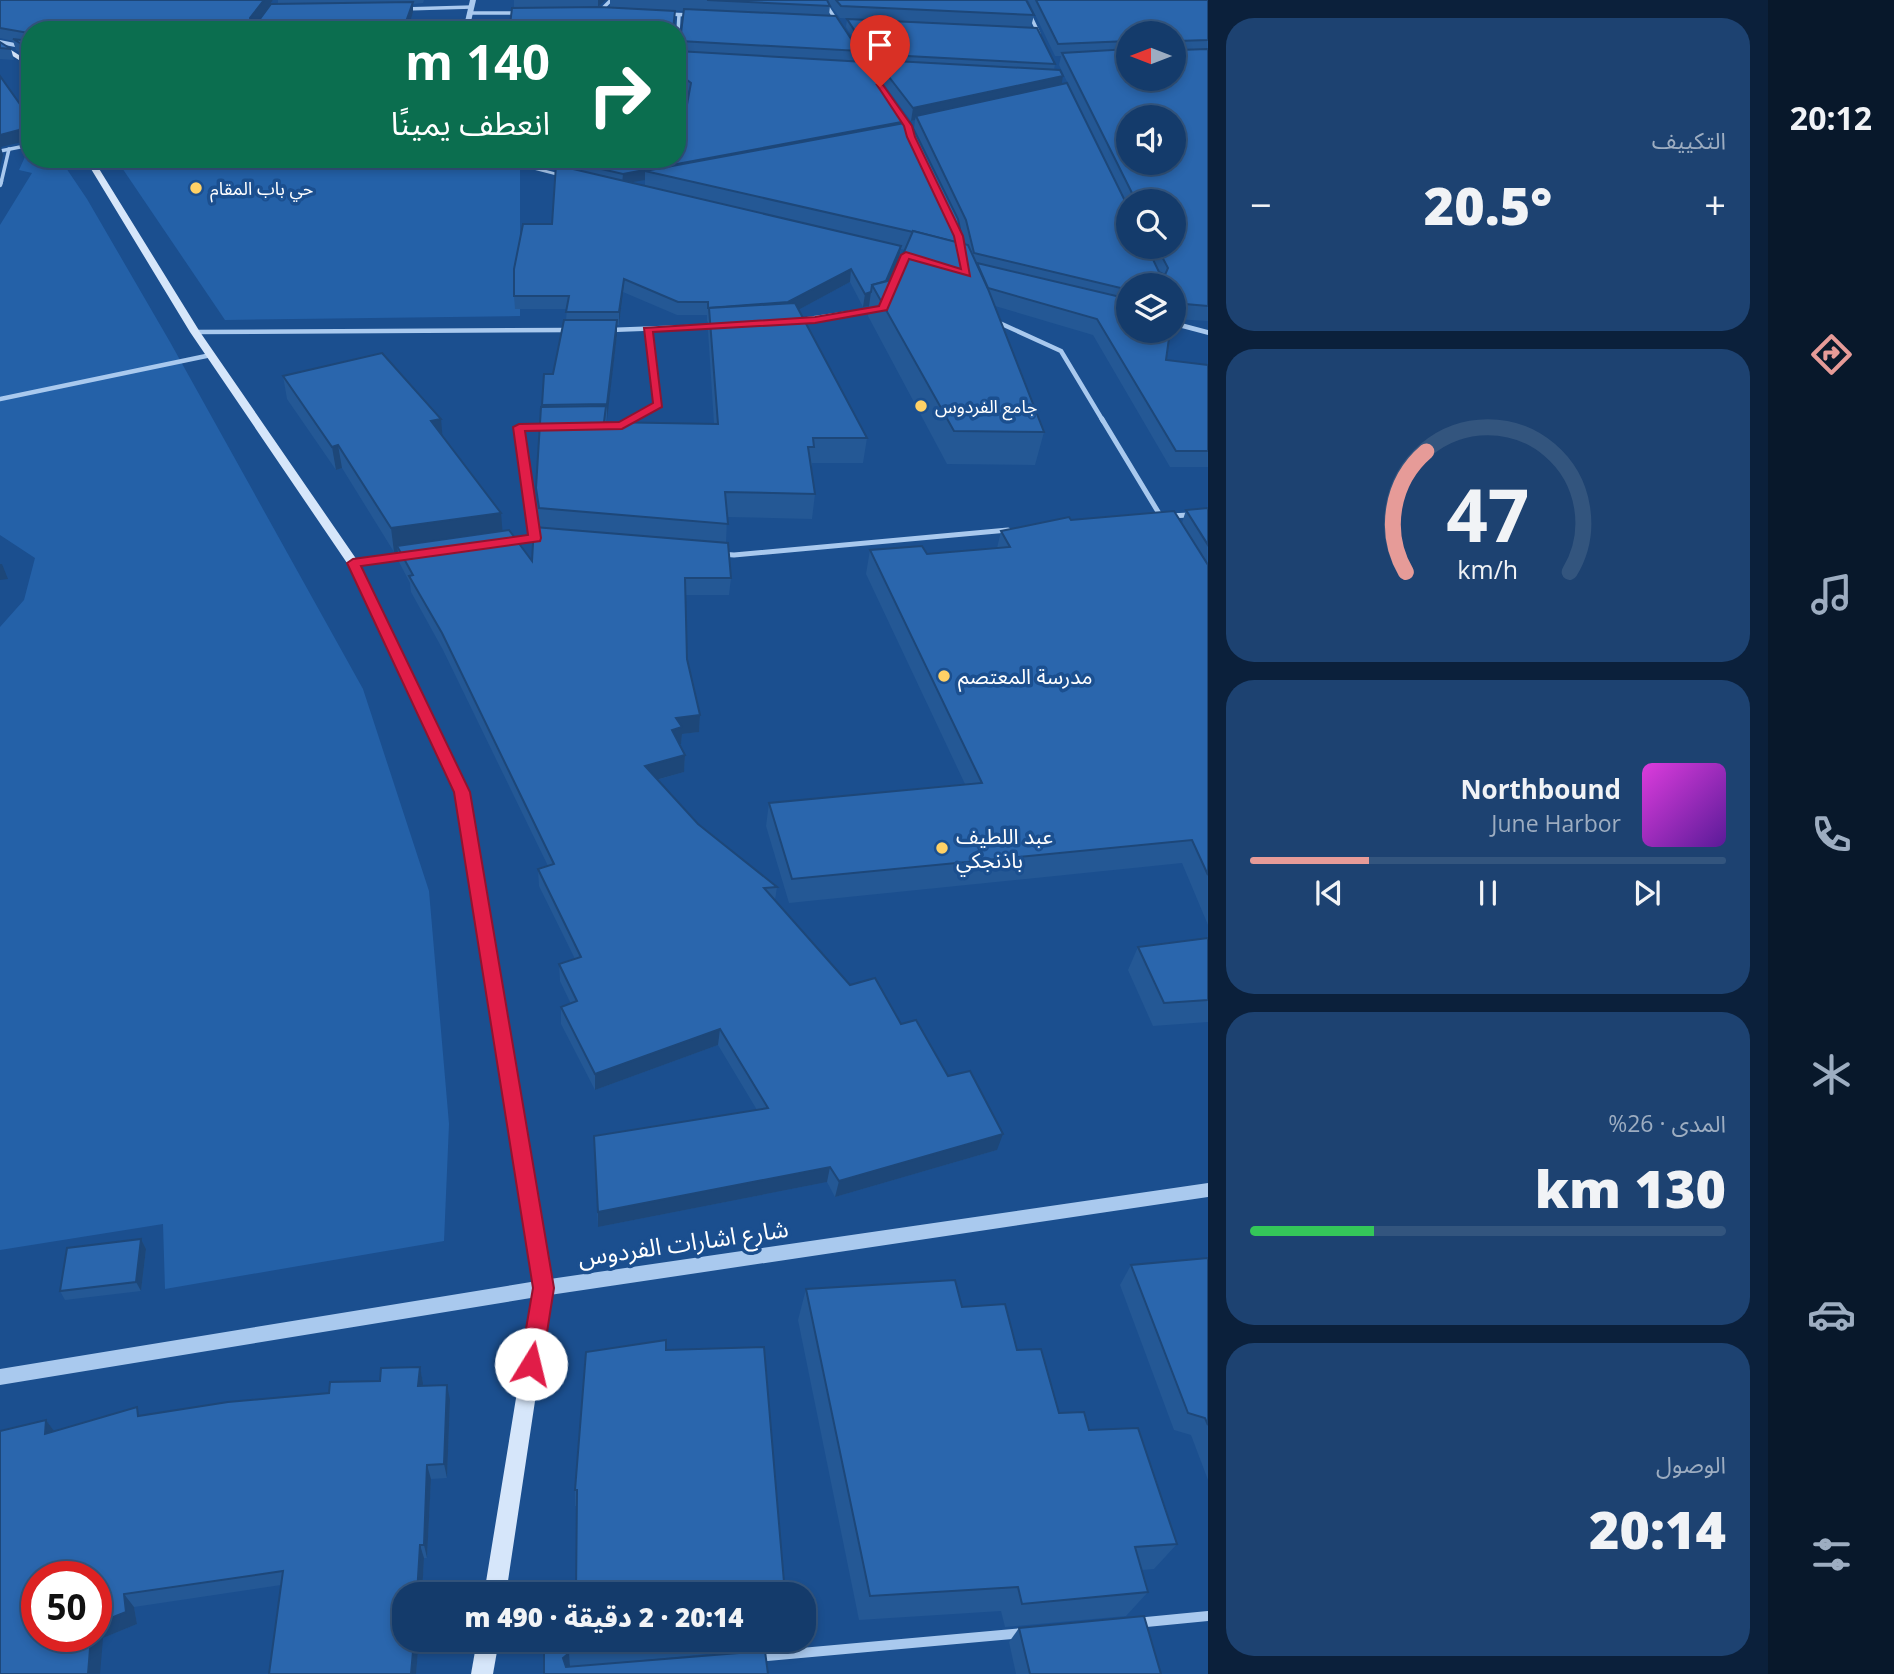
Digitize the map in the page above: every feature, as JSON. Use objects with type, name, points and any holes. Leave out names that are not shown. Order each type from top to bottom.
[{"type":"main road","points":[[0,43],[21,58]]},
{"type":"main road","points":[[95,168],[195,332],[353,563],[462,792],[543,1288],[497,1582]]},
{"type":"main road","points":[[482,1674],[486,1652]]},
{"type":"street","points":[[468,21],[473,0]]},
{"type":"street","points":[[600,10],[611,0]]},
{"type":"street","points":[[823,0],[844,33]]},
{"type":"street","points":[[1013,4],[1024,2],[1043,42]]},
{"type":"street","points":[[393,9],[523,13]]},
{"type":"street","points":[[587,11],[612,11]]},
{"type":"street","points":[[657,14],[693,15]]},
{"type":"street","points":[[679,21],[680,15]]},
{"type":"street","points":[[824,21],[849,22]]},
{"type":"street","points":[[1025,32],[1038,32]]},
{"type":"street","points":[[0,43],[21,46]]},
{"type":"street","points":[[851,45],[873,77]]},
{"type":"street","points":[[853,67],[879,68]]},
{"type":"street","points":[[0,151],[21,147]]},
{"type":"street","points":[[0,185],[9,149]]},
{"type":"street","points":[[532,168],[574,178]]},
{"type":"street","points":[[787,322],[883,308]]},
{"type":"street","points":[[983,315],[1061,351],[1168,528]]},
{"type":"street","points":[[606,330],[731,325]]},
{"type":"street","points":[[1186,326],[1208,333]]},
{"type":"street","points":[[195,332],[579,330]]},
{"type":"street","points":[[609,426],[622,425],[659,404],[647,330]]},
{"type":"street","points":[[0,399],[211,355]]},
{"type":"street","points":[[535,538],[519,427],[557,426]]},
{"type":"street","points":[[1147,518],[1208,514]]},
{"type":"street","points":[[707,552],[734,555],[1023,529]]},
{"type":"street","points":[[495,544],[535,538],[548,539]]},
{"type":"street","points":[[353,563],[417,556]]},
{"type":"street","name":"شارع اشارات الفردوس","points":[[0,1377],[543,1288],[1208,1190]]},
{"type":"street","points":[[1125,1624],[1208,1616]]},
{"type":"street","points":[[737,1659],[1042,1631]]},
{"type":"shaded area","points":[[21,166],[21,168],[66,168],[87,199],[170,342],[363,689],[429,891],[449,1124],[444,1241],[165,1289],[163,1224],[0,1250],[0,627],[24,600],[35,558],[0,535],[0,225],[32,173],[19,170]]},
{"type":"shaded area","points":[[122,168],[520,169],[520,316],[225,320]]},
{"type":"building","points":[[0,0],[264,0],[250,18],[251,21],[21,21],[21,32],[0,28]]},
{"type":"building","points":[[707,0],[827,0],[830,6]]},
{"type":"building","points":[[836,0],[1026,0],[1034,15],[841,6]]},
{"type":"building","points":[[1036,0],[1208,0],[1208,40],[1186,41],[1186,21],[1116,21],[1116,42],[1058,44]]},
{"type":"building","points":[[413,2],[406,21],[258,21],[271,4]]},
{"type":"building","points":[[600,7],[675,11],[674,21],[510,21],[512,8]]},
{"type":"building","points":[[684,9],[836,16],[859,51],[686,41],[686,21],[682,21]]},
{"type":"building","points":[[847,19],[1037,28],[1055,64],[870,54]]},
{"type":"building","points":[[0,42],[11,49],[0,48]]},
{"type":"building","points":[[1208,49],[1208,306],[1186,304],[1186,273],[1166,273],[1168,268],[1163,259],[1186,259],[1186,189],[1130,189],[1123,175],[1186,175],[1186,105],[1116,105],[1116,161],[1062,53],[1116,50],[1116,91],[1186,91],[1186,50]]},
{"type":"building","points":[[686,52],[865,62],[907,121],[686,162],[686,110],[691,83],[687,80]]},
{"type":"building","points":[[876,60],[1060,70],[1063,76],[913,108]]},
{"type":"building","points":[[0,76],[21,106],[21,127],[0,135]]},
{"type":"building","points":[[1067,83],[1119,189],[1116,189],[1116,259],[1153,259],[1161,273],[1116,273],[1116,287],[974,253],[966,220],[916,116]]},
{"type":"building","points":[[910,122],[958,219],[963,244],[645,171],[686,168],[686,163]]},
{"type":"building","points":[[556,168],[569,168],[901,246],[886,281],[872,285],[871,292],[865,294],[851,269],[788,302],[708,308],[708,302],[678,302],[624,279],[619,312],[566,312],[569,296],[514,296],[514,269],[523,224],[552,224]]},
{"type":"building","points":[[597,168],[655,168],[623,174]]},
{"type":"building","points":[[913,231],[968,245],[1044,432],[954,431],[872,285],[892,280]]},
{"type":"building","points":[[977,263],[1116,296],[1116,343],[1168,343],[1166,360],[1208,365],[1208,451],[1176,451],[1097,319],[988,288]]},
{"type":"building","points":[[795,303],[867,438],[813,438],[814,447],[808,447],[815,494],[725,492],[728,524],[539,508],[536,488],[541,407],[606,406],[604,422],[718,424],[709,308]]},
{"type":"building","points":[[564,320],[617,320],[607,404],[542,405],[544,374],[553,374]]},
{"type":"building","points":[[382,353],[441,419],[431,421],[501,513],[391,528],[338,445],[332,447],[283,376]]},
{"type":"building","points":[[1208,508],[1208,545],[1186,510]]},
{"type":"building","points":[[1174,511],[1208,565],[1208,875],[1192,840],[792,879],[769,803],[982,783],[870,550],[922,546],[927,554],[1010,547],[1001,531],[1069,517],[1071,520]]},
{"type":"building","points":[[534,527],[728,543],[731,578],[685,578],[687,659],[700,715],[676,718],[682,727],[672,730],[685,755],[645,766],[698,824],[777,887],[764,888],[850,985],[875,978],[901,1024],[916,1020],[948,1076],[970,1071],[1003,1134],[839,1181],[830,1167],[598,1212],[594,1136],[768,1108],[720,1029],[595,1074],[561,1007],[577,1001],[559,964],[581,957],[538,869],[554,864],[442,633],[409,576],[413,575],[397,546],[509,530],[532,561]]},
{"type":"building","points":[[1208,938],[1208,1000],[1164,1003],[1138,947]]},
{"type":"building","points":[[141,1239],[136,1282],[60,1291],[67,1248]]},
{"type":"building","points":[[1208,1258],[1208,1425],[1205,1418],[1188,1413],[1131,1265]]},
{"type":"building","points":[[955,1280],[962,1307],[1005,1304],[1017,1350],[1041,1349],[1059,1413],[1084,1412],[1089,1430],[1138,1428],[1177,1544],[1135,1547],[1148,1592],[1022,1604],[1018,1587],[870,1596],[806,1289]]},
{"type":"building","points":[[666,1340],[666,1350],[764,1347],[784,1582],[576,1582],[575,1490],[586,1352]]},
{"type":"building","points":[[420,1367],[418,1386],[447,1385],[444,1464],[427,1465],[424,1545],[420,1545],[418,1582],[392,1582],[392,1652],[413,1652],[411,1674],[269,1674],[283,1571],[124,1594],[126,1612],[112,1618],[112,1561],[21,1561],[21,1652],[90,1652],[88,1674],[0,1674],[0,1431],[46,1420],[45,1434],[137,1407],[138,1416],[228,1402],[329,1393],[330,1382],[380,1381],[381,1368]]},
{"type":"building","points":[[1144,1616],[1161,1674],[1030,1674],[1019,1628]]},
{"type":"building","points":[[544,1652],[580,1652],[569,1653],[563,1658],[566,1667],[765,1652],[768,1674],[544,1674]]},
{"type":"place","name":"حي باب المقام","points":[[196,188]]},
{"type":"place","name":"جامع الفردوس","points":[[921,406]]},
{"type":"place","name":"مدرسة المعتصم","points":[[944,676]]},
{"type":"place","name":"عبد اللطيف باذنجكي","points":[[942,848]]},
{"type":"route","points":[[531,1364],[543,1288],[462,792],[353,563],[442,553],[535,538],[519,427],[622,425],[659,404],[647,330],[815,320],[883,308],[906,255],[967,274],[959,236],[908,126],[880,87]]}]
